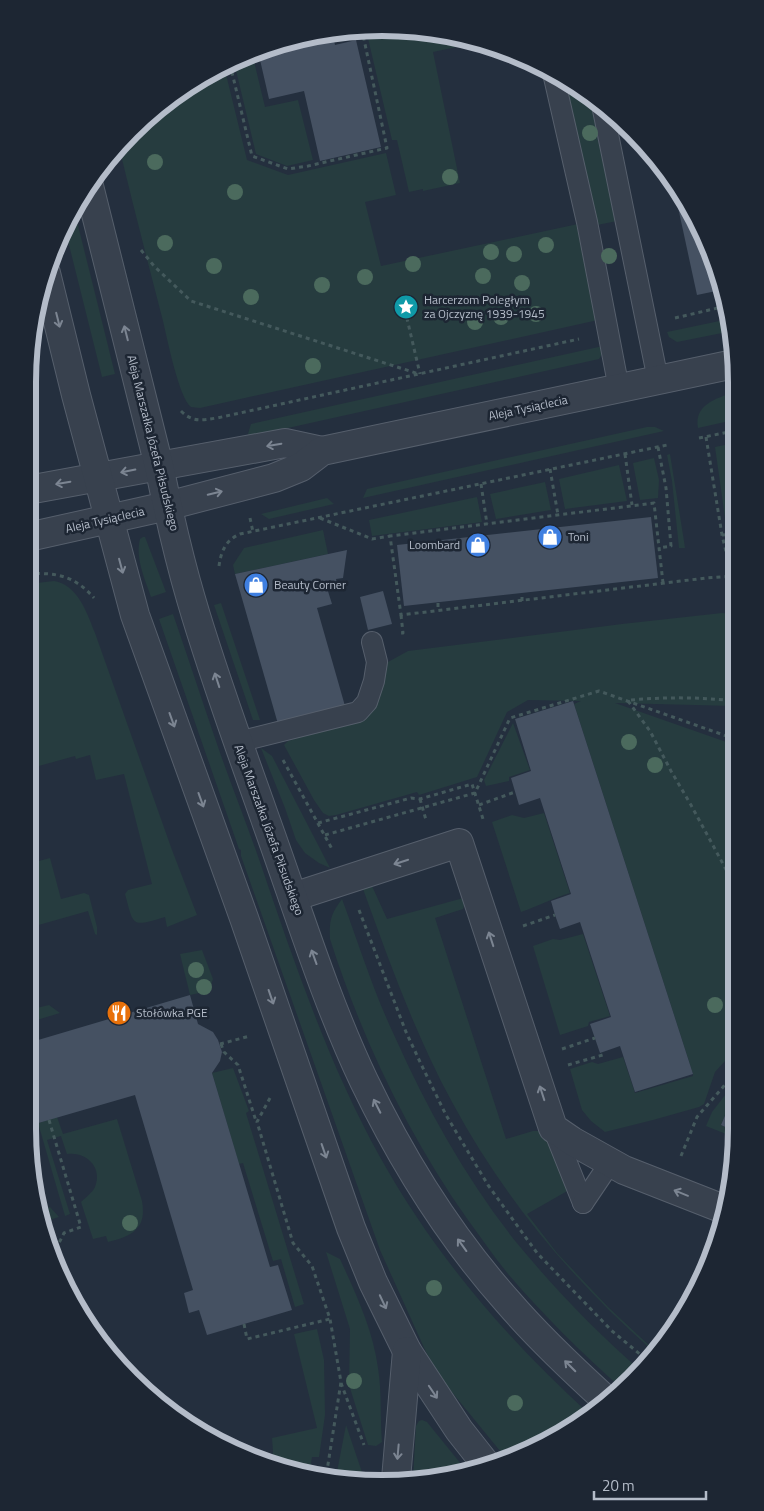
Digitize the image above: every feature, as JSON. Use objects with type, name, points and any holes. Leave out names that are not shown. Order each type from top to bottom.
[{"type":"street","name":"Aleja Marszałka Józefa Piłsudskiego","points":[[91,196],[190,597],[238,742],[349,1049],[383,1119],[428,1195],[479,1268],[507,1302],[601,1396]]},
{"type":"street","points":[[50,288],[134,615],[244,918],[350,1228],[373,1282],[408,1351],[459,1430],[482,1459]]},
{"type":"street","name":"Aleja Tysiąclecia","points":[[36,489],[285,443],[322,451],[727,365]]},
{"type":"street","name":"Aleja Tysiąclecia","points":[[36,535],[167,506],[274,478],[301,467],[322,451]]},
{"type":"street","points":[[293,897],[459,843],[553,1128],[572,1141],[624,1170],[718,1207]]},
{"type":"street","points":[[396,1474],[408,1351]]},
{"type":"lane","points":[[555,83],[587,222],[619,389]]},
{"type":"lane","points":[[605,118],[658,380]]},
{"type":"lane","points":[[238,742],[358,712],[367,702],[374,681],[377,662],[372,642]]},
{"type":"lane","points":[[553,1128],[583,1203],[610,1163]]},
{"type":"path","points":[[232,71],[252,156],[288,169],[387,148],[363,37]]},
{"type":"path","points":[[137,245],[154,266],[192,301],[420,374]]},
{"type":"path","points":[[405,310],[420,374]]},
{"type":"path","points":[[179,408],[182,412],[196,420],[217,418],[581,338]]},
{"type":"path","points":[[36,399],[36,424]]},
{"type":"path","points":[[699,438],[728,432]]},
{"type":"path","points":[[706,437],[722,535],[728,560]]},
{"type":"path","points":[[219,572],[222,549],[240,534],[667,445]]},
{"type":"path","points":[[658,447],[666,488],[672,546],[659,548]]},
{"type":"path","points":[[625,454],[632,506]]},
{"type":"path","points":[[550,470],[558,515]]},
{"type":"path","points":[[481,484],[487,524]]},
{"type":"path","points":[[320,518],[372,539],[654,502],[663,583]]},
{"type":"path","points":[[249,517],[253,532]]},
{"type":"path","points":[[722,535],[728,534]]},
{"type":"path","points":[[390,536],[400,615],[728,577]]},
{"type":"path","points":[[36,574],[59,574]]},
{"type":"path","points":[[606,584],[607,590]]},
{"type":"path","points":[[522,593],[522,601]]},
{"type":"path","points":[[438,603],[438,611]]},
{"type":"path","points":[[325,835],[475,793],[510,718],[599,691],[728,736]]},
{"type":"path","points":[[628,700],[662,697],[728,700]]},
{"type":"path","points":[[628,700],[650,731],[728,873]]},
{"type":"path","points":[[472,784],[479,785]]},
{"type":"path","points":[[479,805],[515,792]]},
{"type":"path","points":[[356,902],[402,1022],[421,1064],[446,1115],[488,1185],[537,1253],[612,1330],[643,1356]]},
{"type":"path","points":[[518,928],[555,915]]},
{"type":"path","points":[[253,1044],[250,1036],[220,1044],[224,1052],[238,1066],[257,1122],[293,1243],[312,1266],[330,1319],[340,1382],[367,1452]]},
{"type":"path","points":[[558,1050],[595,1038]]},
{"type":"path","points":[[563,1066],[606,1054]]},
{"type":"path","points":[[678,1162],[697,1117],[728,1080]]},
{"type":"path","points":[[257,1122],[272,1095]]},
{"type":"path","points":[[49,1120],[81,1227],[64,1232],[57,1245]]},
{"type":"path","points":[[244,1324],[247,1339],[330,1319]]},
{"type":"path","points":[[327,1470],[340,1382]]},
{"type":"green space","points":[[368,37],[427,39],[462,46],[433,52],[460,183],[409,192],[397,140],[392,140]]},
{"type":"green space","points":[[254,61],[265,107],[298,100],[313,160],[287,166],[256,154],[236,69]]},
{"type":"green space","points":[[226,74],[247,160],[288,175],[386,153],[396,195],[365,202],[381,266],[578,224],[598,320],[200,408],[191,407],[182,392],[121,155],[154,122],[172,108]]},
{"type":"green space","points":[[565,90],[600,114],[622,220],[597,225]]},
{"type":"green space","points":[[77,220],[115,374],[102,377],[68,239]]},
{"type":"green space","points":[[722,320],[724,333],[677,342],[669,337],[667,332]]},
{"type":"green space","points":[[603,346],[604,351],[599,359],[247,437],[251,424]]},
{"type":"green space","points":[[728,394],[728,421],[698,428],[699,413],[714,400]]},
{"type":"green space","points":[[647,427],[655,427],[664,431],[363,498],[367,489]]},
{"type":"green space","points":[[728,444],[728,528],[726,525],[715,447]]},
{"type":"green space","points":[[670,454],[685,548],[679,548],[672,481],[667,455]]},
{"type":"green space","points":[[654,458],[659,480],[658,498],[640,500],[633,463]]},
{"type":"green space","points":[[619,465],[627,501],[565,509],[559,479]]},
{"type":"green space","points":[[545,482],[551,510],[496,519],[490,494]]},
{"type":"green space","points":[[477,497],[482,522],[372,536],[369,520]]},
{"type":"green space","points":[[327,498],[334,504],[269,519],[261,514]]},
{"type":"green space","points":[[323,530],[328,554],[235,574],[233,565],[244,548]]},
{"type":"green space","points":[[145,537],[166,592],[151,597],[139,554],[140,539]]},
{"type":"green space","points":[[54,581],[69,588],[80,601],[89,617],[197,915],[167,927],[165,917],[140,923],[136,922],[130,913],[125,894],[128,890],[152,884],[124,774],[96,780],[90,755],[76,759],[75,756],[36,767],[36,583]]},
{"type":"green space","points":[[221,603],[260,720],[253,720],[214,605]]},
{"type":"green space","points":[[173,614],[222,759],[314,1014],[345,1087],[380,1157],[424,1227],[473,1293],[528,1355],[584,1409],[535,1439],[502,1453],[442,1380],[426,1352],[380,1250],[159,619]]},
{"type":"green space","points":[[728,614],[728,706],[615,703],[728,743],[728,1058],[715,1072],[704,1104],[699,1107],[605,1132],[591,1121],[582,1110],[570,1069],[592,1062],[598,1064],[623,1057],[635,1093],[693,1076],[693,1074],[574,704],[581,701],[528,700],[507,712],[477,777],[419,795],[417,792],[336,815],[329,816],[323,813],[284,745],[288,741],[361,718],[354,703],[366,681],[388,662],[408,651],[622,624]]},
{"type":"green space","points":[[513,723],[530,770],[509,777],[509,781],[486,786],[484,780]]},
{"type":"green space","points":[[261,748],[272,756],[330,868],[305,853],[296,840]]},
{"type":"green space","points":[[544,813],[570,893],[521,912],[492,822],[512,815],[524,818]]},
{"type":"green space","points":[[50,858],[61,899],[84,893],[89,895],[97,927],[97,935],[95,934],[88,911],[36,926],[36,862]]},
{"type":"green space","points":[[372,886],[387,919],[467,897],[463,909],[435,918],[506,1139],[533,1131],[550,1131],[569,1190],[527,1214],[557,1253],[608,1307],[650,1346],[649,1348],[595,1296],[541,1236],[472,1137],[426,1050],[403,997],[363,889]]},
{"type":"green space","points":[[342,899],[373,986],[407,1064],[434,1117],[481,1194],[530,1259],[591,1324],[634,1365],[616,1383],[535,1305],[493,1255],[446,1188],[388,1085],[357,1013],[330,939],[330,927],[335,909]]},
{"type":"green space","points":[[583,934],[610,1016],[589,1022],[588,1026],[560,1035],[533,946],[553,939],[560,940]]},
{"type":"green space","points":[[202,950],[213,979],[209,991],[190,995],[180,954]]},
{"type":"green space","points":[[49,1005],[60,1013],[36,1020],[36,1008]]},
{"type":"green space","points":[[233,1068],[249,1111],[246,1113],[304,1304],[295,1307],[281,1259],[273,1261],[243,1163],[239,1164],[212,1073]]},
{"type":"green space","points":[[728,1091],[728,1109],[721,1125],[728,1128],[728,1135],[706,1126],[712,1112]]},
{"type":"green space","points":[[57,1117],[63,1134],[117,1119],[142,1201],[143,1211],[140,1225],[131,1234],[108,1242],[106,1236],[93,1239],[81,1202],[95,1187],[97,1173],[95,1167],[86,1158],[81,1155],[67,1154],[61,1136],[47,1140],[70,1214],[65,1216],[38,1123]]},
{"type":"green space","points":[[50,1207],[59,1217],[49,1220],[46,1208]]},
{"type":"green space","points":[[326,1252],[340,1259],[363,1312],[376,1354],[382,1442],[376,1446],[368,1445],[349,1385],[350,1329]]},
{"type":"green space","points":[[317,1329],[324,1360],[325,1415],[319,1457],[312,1457],[310,1467],[272,1456],[272,1438],[317,1428],[294,1334]]},
{"type":"green space","points":[[419,1421],[427,1422],[462,1465],[413,1473],[416,1426]]},
{"type":"green space","points":[[346,1425],[363,1474],[337,1472]]},
{"type":"building","points":[[334,40],[335,45],[356,40],[381,147],[320,161],[304,91],[269,99],[260,59],[315,43]]},
{"type":"building","points":[[677,203],[692,229],[715,291],[697,295]]},
{"type":"building","points":[[651,517],[658,578],[404,606],[397,545]]},
{"type":"building","points":[[347,550],[343,578],[336,579],[337,584],[327,588],[332,604],[317,608],[345,706],[278,724],[235,574]]},
{"type":"building","points":[[383,591],[392,624],[368,630],[360,597]]},
{"type":"building","points":[[573,701],[693,1074],[635,1092],[620,1046],[600,1053],[590,1024],[611,1017],[580,922],[560,929],[555,915],[551,901],[571,894],[540,798],[519,805],[511,778],[531,771],[515,719]]},
{"type":"building","points":[[190,995],[198,1024],[213,1032],[222,1052],[220,1061],[212,1073],[270,1267],[278,1265],[292,1310],[207,1335],[199,1310],[189,1313],[184,1293],[193,1290],[135,1095],[36,1124],[36,1041]]},
{"type":"building","points":[[728,1109],[728,1128],[721,1125]]},
{"type":"place","name":"Harcerzom Poległym za Ojczyznę 1939-1945","points":[[406,307]]},
{"type":"place","name":"Toni","points":[[550,537]]},
{"type":"place","name":"Loombard","points":[[478,545]]},
{"type":"place","name":"Beauty Corner","points":[[256,585]]},
{"type":"place","name":"Stołówka PGE","points":[[119,1013]]}]
